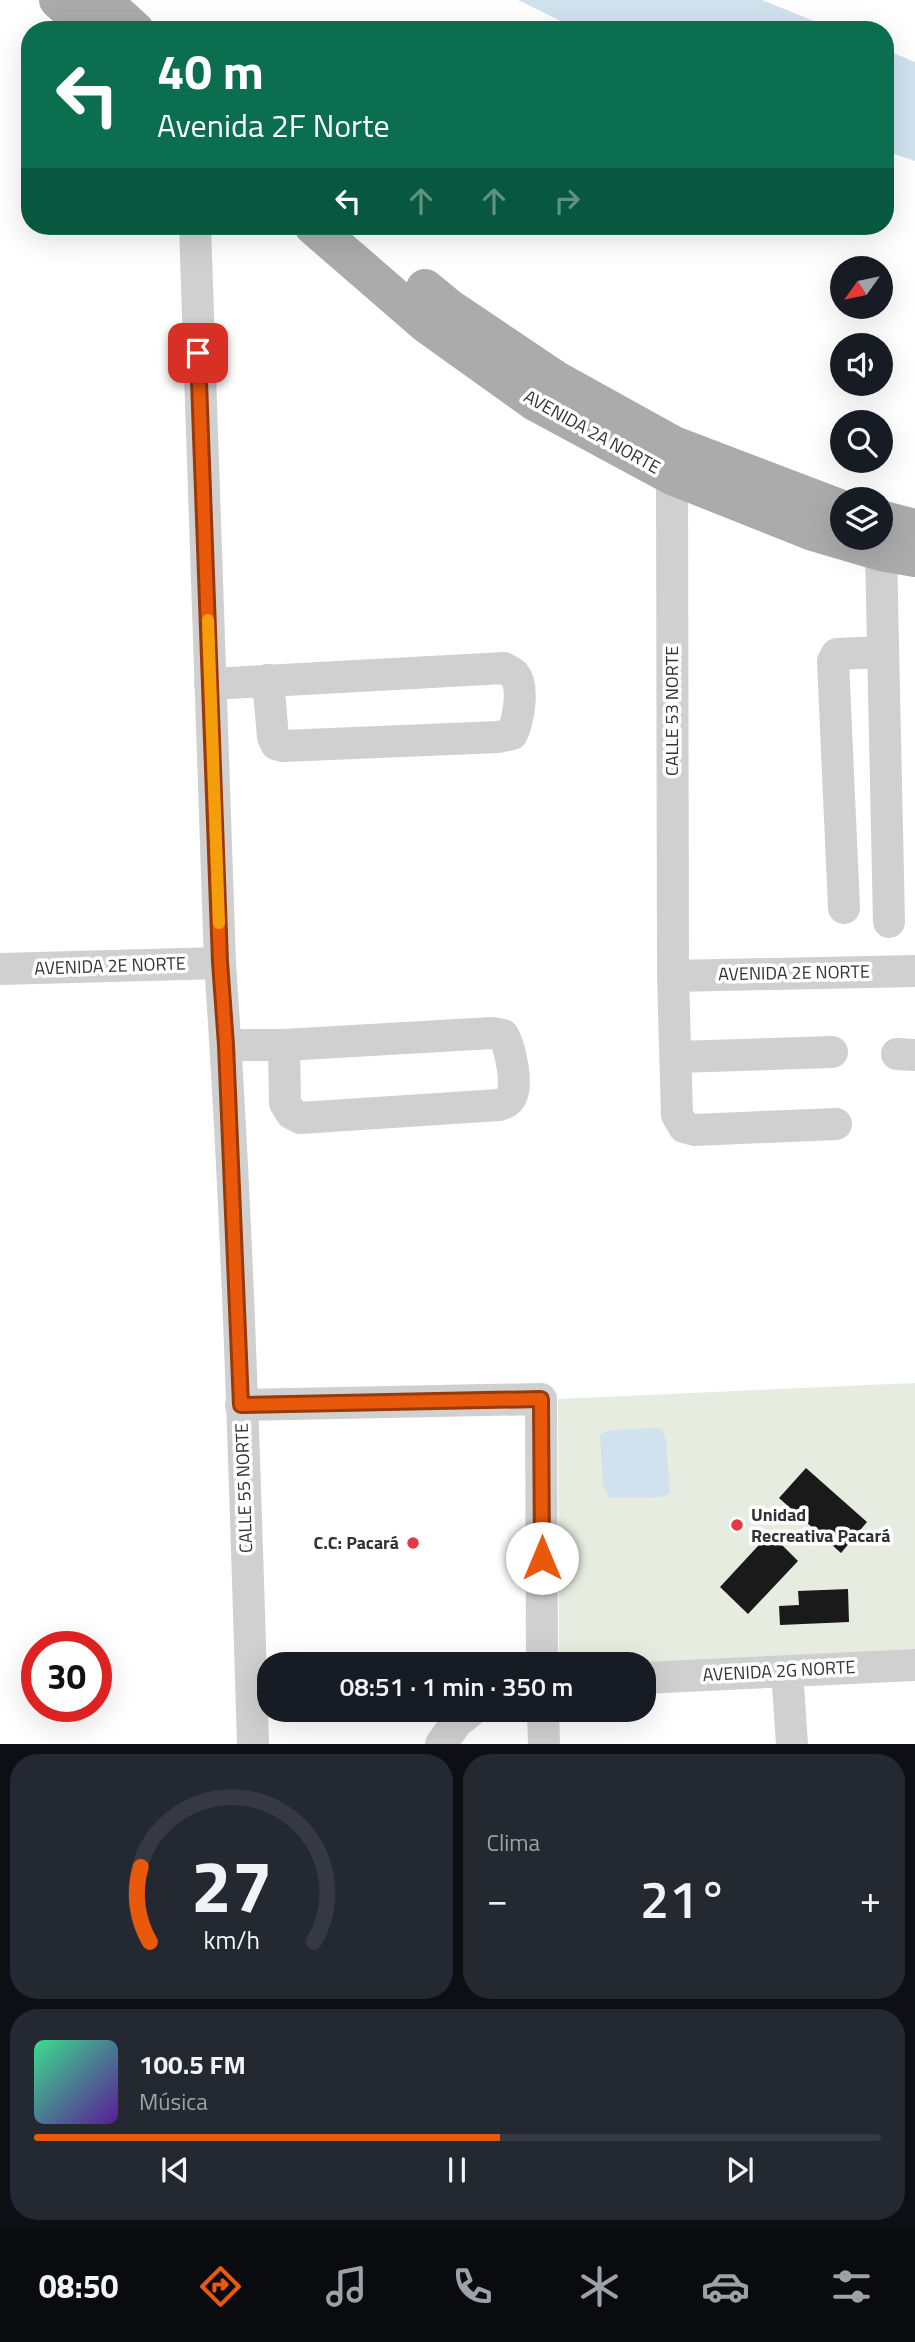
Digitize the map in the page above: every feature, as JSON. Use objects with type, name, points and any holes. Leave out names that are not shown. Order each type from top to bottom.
[{"type":"main road","points":[[58,0],[81,21]]},
{"type":"main road","points":[[102,0],[125,21]]},
{"type":"main road","name":"AVENIDA 2A NORTE","points":[[323,235],[426,324],[535,402],[673,461],[813,532],[830,534]]},
{"type":"main road","name":"AVENIDA 2A NORTE","points":[[364,235],[448,307],[673,461],[830,506]]},
{"type":"main road","name":"AVENIDA 2A NORTE","points":[[893,542],[915,528]]},
{"type":"street","name":"CALLE 55 NORTE","points":[[195,235],[220,962],[226,1045],[253,1744]]},
{"type":"street","name":"CALLE 53 NORTE","points":[[673,461],[673,976],[677,1115],[684,1127],[694,1130],[836,1124]]},
{"type":"street","points":[[890,922],[882,652],[891,550]]},
{"type":"street","points":[[844,908],[833,661],[837,654],[882,652]]},
{"type":"street","points":[[210,684],[268,680],[504,668],[515,675],[520,687],[517,723],[512,734],[498,737],[283,746],[276,744],[273,737],[268,680]]},
{"type":"street","name":"AVENIDA 2E NORTE","points":[[0,969],[220,962]]},
{"type":"street","name":"AVENIDA 2E NORTE","points":[[673,976],[915,971]]},
{"type":"street","points":[[226,1045],[284,1045],[492,1033],[503,1035],[509,1046],[515,1088],[509,1100],[499,1105],[300,1118],[291,1113],[285,1103],[284,1045]]},
{"type":"street","points":[[677,1056],[832,1052]]},
{"type":"street","points":[[241,1405],[541,1399],[542,1652]]},
{"type":"street","name":"AVENIDA 2G NORTE","points":[[656,1677],[915,1665]]},
{"type":"street","points":[[787,1671],[792,1744]]},
{"type":"street","points":[[441,1744],[457,1722]]},
{"type":"street","points":[[543,1722],[544,1744]]},
{"type":"shaded area","name":"Unidad Recreativa Pacará","points":[[915,1383],[915,1652],[656,1663],[656,1652],[559,1652],[558,1399]]},
{"type":"water","points":[[518,0],[762,0],[814,21],[561,21]]},
{"type":"water","points":[[894,53],[915,62],[915,161],[894,154]]},
{"type":"water","points":[[661,1429],[666,1440],[670,1493],[661,1497],[609,1498],[603,1485],[600,1434],[611,1430]]},
{"type":"building","points":[[806,1468],[867,1522],[841,1553],[779,1498]]},
{"type":"building","points":[[770,1533],[798,1561],[748,1614],[720,1587]]},
{"type":"building","points":[[848,1589],[849,1622],[780,1625],[779,1606],[799,1605],[798,1591]]},
{"type":"slow traffic","points":[[208,620],[219,923]]},
{"type":"place","name":"Unidad Recreativa Pacará","points":[[737,1525]]},
{"type":"place","name":"C.C: Pacará","points":[[413,1543]]},
{"type":"route","points":[[198,353],[220,962],[241,1405],[541,1399],[542,1558]]}]
